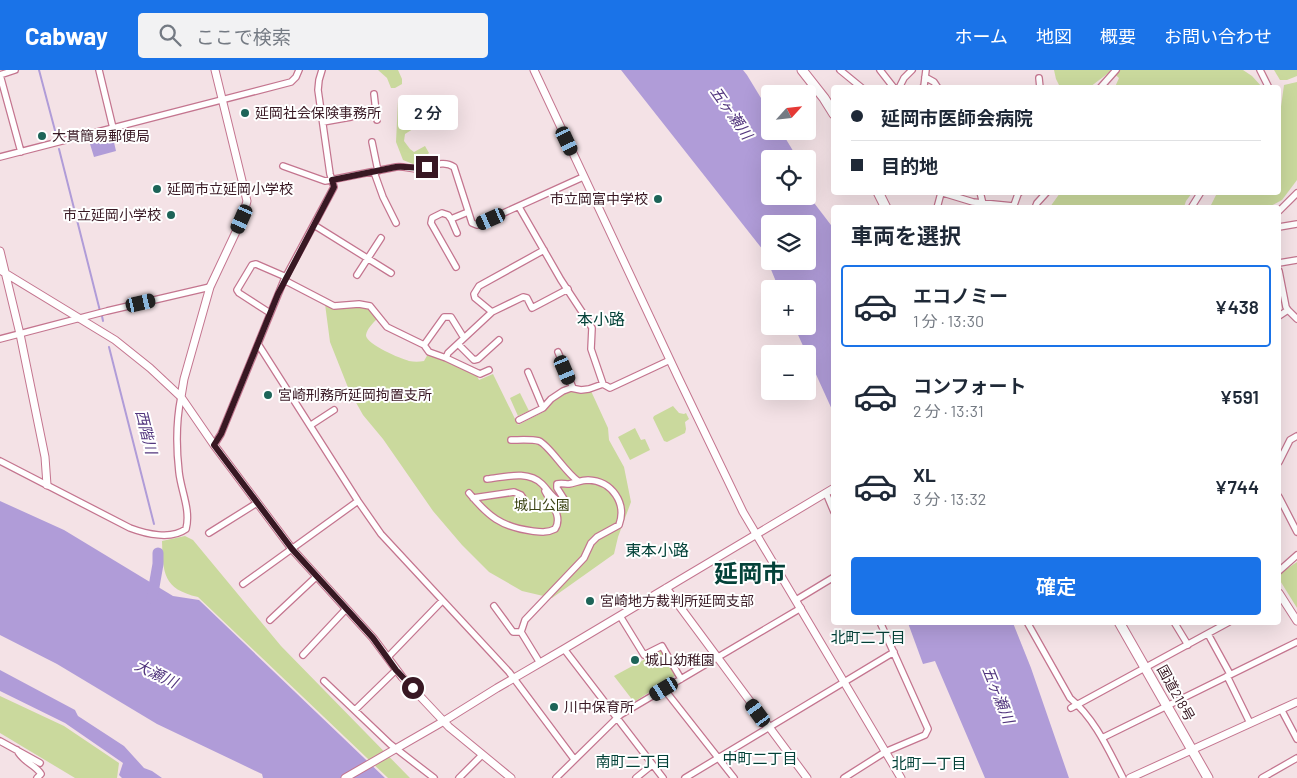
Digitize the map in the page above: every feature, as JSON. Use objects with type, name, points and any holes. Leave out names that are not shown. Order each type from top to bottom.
[{"type":"highway","points":[[802,70],[831,109]]},
{"type":"highway","name":"国道218号","points":[[1121,625],[1208,778]]},
{"type":"street","points":[[15,70],[0,75],[21,152]]},
{"type":"street","points":[[99,70],[113,128]]},
{"type":"street","points":[[0,461],[116,522],[138,531],[162,534],[182,532],[186,529],[188,520],[178,471],[176,423],[184,379],[210,287],[242,219],[247,201],[215,70]]},
{"type":"street","points":[[0,157],[291,82],[296,77],[298,70]]},
{"type":"street","points":[[214,445],[221,434],[285,278],[334,187],[318,90],[322,70]]},
{"type":"street","points":[[534,70],[739,503],[901,778]]},
{"type":"street","points":[[840,70],[858,85]]},
{"type":"street","points":[[880,70],[892,85]]},
{"type":"street","points":[[900,85],[912,70]]},
{"type":"street","points":[[924,85],[926,70]]},
{"type":"street","points":[[1103,85],[1116,70]]},
{"type":"street","points":[[1260,70],[1268,85]]},
{"type":"street","points":[[925,77],[936,85]]},
{"type":"street","points":[[1039,78],[1040,85]]},
{"type":"street","points":[[374,94],[377,120]]},
{"type":"street","points":[[323,122],[351,117],[376,109]]},
{"type":"street","points":[[372,142],[376,172],[383,197],[396,223]]},
{"type":"street","points":[[283,166],[325,181],[396,167],[404,166],[416,169],[438,164],[450,164],[454,167],[472,223],[477,225],[583,177]]},
{"type":"street","points":[[1281,210],[1297,193]]},
{"type":"street","points":[[946,195],[972,205],[993,205]]},
{"type":"street","points":[[981,195],[983,204]]},
{"type":"street","points":[[1036,205],[1044,195]]},
{"type":"street","points":[[519,207],[592,328],[591,349],[603,384],[610,388],[670,360]]},
{"type":"street","points":[[451,219],[468,212]]},
{"type":"street","points":[[456,267],[431,223],[432,218],[442,213],[448,215],[457,233]]},
{"type":"street","points":[[314,224],[391,273]]},
{"type":"street","points":[[1281,227],[1297,224]]},
{"type":"street","points":[[357,275],[381,238]]},
{"type":"street","points":[[492,312],[474,298],[475,291],[479,286],[544,250]]},
{"type":"street","points":[[0,251],[3,272],[20,334],[45,457],[47,485]]},
{"type":"street","points":[[1281,263],[1297,260]]},
{"type":"street","points":[[270,313],[238,294],[237,290],[252,265],[256,264],[285,278],[334,306],[358,304],[370,306],[387,327],[424,345],[430,352],[480,374],[489,370]]},
{"type":"street","points":[[3,272],[116,340],[150,368],[181,398],[292,549],[373,638],[396,670],[449,728],[511,778]]},
{"type":"street","points":[[1281,281],[1286,307],[1296,316]]},
{"type":"street","points":[[0,340],[107,311],[210,287]]},
{"type":"street","points":[[446,358],[448,353],[492,312],[523,297],[527,298],[532,308],[568,289]]},
{"type":"street","points":[[1281,315],[1288,310]]},
{"type":"street","points":[[424,345],[444,317],[448,316],[451,317],[464,338]]},
{"type":"street","points":[[458,344],[474,360],[478,359],[499,340]]},
{"type":"street","points":[[258,344],[381,534],[513,678],[574,759]]},
{"type":"street","points":[[558,352],[573,388]]},
{"type":"street","points":[[528,372],[543,408]]},
{"type":"street","points":[[519,420],[543,408],[562,391],[573,388],[589,389],[603,384]]},
{"type":"street","points":[[310,425],[334,410]]},
{"type":"street","points":[[1281,458],[1290,440],[1297,436]]},
{"type":"street","points":[[511,440],[537,441],[544,444],[561,466],[578,481]]},
{"type":"street","points":[[487,479],[522,475],[537,480],[559,501],[564,499],[556,488],[557,484],[589,480],[600,483],[615,492],[620,503],[621,518],[619,525],[596,537],[584,558],[525,620],[521,632],[540,663]]},
{"type":"street","points":[[519,502],[523,498],[514,492],[471,496],[488,515],[506,526],[528,531],[549,532],[557,528],[557,515],[537,480]]},
{"type":"street","points":[[345,778],[831,490]]},
{"type":"street","points":[[826,493],[831,505]]},
{"type":"street","points":[[243,584],[358,501]]},
{"type":"street","points":[[1281,501],[1297,532]]},
{"type":"street","points":[[209,532],[257,503]]},
{"type":"street","points":[[1281,569],[1297,555]]},
{"type":"street","points":[[270,620],[317,576]]},
{"type":"street","points":[[796,600],[831,579]]},
{"type":"street","points":[[666,588],[807,778]]},
{"type":"street","points":[[1281,598],[1297,621]]},
{"type":"street","points":[[388,657],[442,601]]},
{"type":"street","points":[[494,606],[514,632],[521,632]]},
{"type":"street","points":[[556,778],[617,718],[801,608]]},
{"type":"street","points":[[303,655],[346,609]]},
{"type":"street","points":[[620,616],[644,655],[662,646],[681,679]]},
{"type":"street","points":[[844,778],[886,752],[925,735],[928,729],[881,625]]},
{"type":"street","points":[[1029,625],[1070,698],[1097,728],[1123,778]]},
{"type":"street","points":[[1176,625],[1188,645]]},
{"type":"street","points":[[1071,708],[1079,706],[1224,625]]},
{"type":"street","points":[[1208,634],[1250,722]]},
{"type":"street","points":[[1102,738],[1297,642]]},
{"type":"street","points":[[564,649],[663,778]]},
{"type":"street","points":[[685,778],[894,652]]},
{"type":"street","points":[[355,710],[396,670]]},
{"type":"street","points":[[324,681],[383,738],[434,778]]},
{"type":"street","points":[[664,689],[734,778]]},
{"type":"street","points":[[1130,778],[1297,702]]},
{"type":"street","points":[[1281,709],[1297,739]]},
{"type":"street","points":[[0,741],[40,763]]},
{"type":"street","points":[[17,750],[20,757],[39,770],[41,777]]},
{"type":"street","points":[[459,778],[482,755]]},
{"type":"street","points":[[1262,778],[1297,758]]},
{"type":"street","points":[[636,778],[652,765]]},
{"type":"green space","points":[[378,70],[398,70],[402,84],[391,88],[387,78]]},
{"type":"green space","points":[[1054,70],[1243,70],[1260,85],[1116,85],[1119,78],[1111,71],[1093,85],[1059,85]]},
{"type":"green space","points":[[1274,70],[1297,70],[1297,76],[1287,80],[1280,80]]},
{"type":"green space","points":[[1297,82],[1297,180],[1282,200],[1273,205],[1211,205],[1216,195],[1281,195],[1281,107],[1284,85]]},
{"type":"green space","points":[[406,95],[412,112],[414,125],[413,129],[405,134],[404,141],[414,152],[425,146],[429,153],[422,160],[413,164],[403,160],[396,142],[398,100]]},
{"type":"green space","points":[[1059,195],[1190,195],[1185,205],[1051,205]]},
{"type":"green space","name":"城山公園","points":[[325,304],[360,305],[370,308],[377,319],[370,326],[366,335],[367,339],[384,351],[415,362],[424,361],[428,354],[476,374],[479,380],[493,374],[518,425],[545,411],[558,395],[569,391],[591,391],[608,428],[609,440],[624,467],[631,502],[614,554],[552,598],[522,591],[489,572],[462,545],[433,511],[383,439],[363,415],[349,390],[330,342]]},
{"type":"green space","points":[[520,393],[529,411],[518,416],[510,398]]},
{"type":"green space","points":[[673,406],[679,413],[686,413],[689,419],[685,422],[685,433],[667,442],[664,441],[653,418]]},
{"type":"green space","points":[[635,428],[641,440],[645,439],[650,450],[630,460],[618,437]]},
{"type":"green space","points":[[185,536],[193,540],[281,646],[410,778],[388,778],[198,597],[186,594],[171,584],[167,578],[163,562],[162,541]]},
{"type":"green space","points":[[1297,562],[1297,608],[1281,582],[1281,573]]},
{"type":"green space","points":[[662,650],[676,675],[634,702],[614,676]]},
{"type":"green space","points":[[0,696],[64,726],[119,763],[117,778],[75,778],[0,733]]},
{"type":"water","name":"五ヶ瀬川","points":[[621,70],[743,70],[747,75],[761,98],[761,140],[786,140],[793,150],[761,150],[761,205],[816,205],[831,225],[831,407],[816,374],[816,345],[803,345],[798,335],[816,335],[816,280],[775,280],[771,270],[816,270],[816,215],[761,215],[761,247]]},
{"type":"water","points":[[113,138],[116,151],[94,157],[90,144]]},
{"type":"water","name":"大瀬川","points":[[0,501],[64,530],[173,596],[199,600],[385,778],[263,778],[262,774],[157,724],[57,664],[0,635]]},
{"type":"water","name":"五ヶ瀬川","points":[[909,625],[1014,625],[1031,668],[1069,778],[985,778],[935,661],[923,664]]},
{"type":"water","points":[[0,670],[75,710],[78,716],[124,746],[144,768],[162,778],[122,778],[119,775],[123,763],[65,723],[0,691]]},
{"type":"waterway","points":[[39,70],[57,138]]},
{"type":"waterway","points":[[59,149],[100,311]]},
{"type":"waterway","points":[[102,316],[103,321]]},
{"type":"waterway","name":"西階川","points":[[109,347],[154,524]]},
{"type":"waterway","name":"西階川","points":[[152,598],[158,553]]},
{"type":"place","name":"延岡社会保険事務所","points":[[245,113]]},
{"type":"place","name":"大貫簡易郵便局","points":[[42,136]]},
{"type":"place","name":"延岡市立延岡小学校","points":[[157,189]]},
{"type":"place","name":"市立岡富中学校","points":[[658,199]]},
{"type":"place","name":"市立延岡小学校","points":[[171,215]]},
{"type":"place","name":"宮崎刑務所延岡拘置支所","points":[[268,395]]},
{"type":"place","name":"宮崎地方裁判所延岡支部","points":[[590,601]]},
{"type":"place","name":"城山幼稚園","points":[[635,660]]},
{"type":"place","name":"川中保育所","points":[[554,707]]},
{"type":"district","name":"本小路","points":[[601,319]]},
{"type":"district","name":"東本小路","points":[[657,550]]},
{"type":"district","name":"延岡市","points":[[750,574]]},
{"type":"district","name":"北町二丁目","points":[[868,638]]},
{"type":"district","name":"中町二丁目","points":[[760,759]]},
{"type":"district","name":"南町二丁目","points":[[633,762]]},
{"type":"district","name":"北町一丁目","points":[[929,764]]},
{"type":"route","points":[[413,688],[396,670],[373,638],[292,549],[214,445],[221,434],[284,280],[334,187],[332,180],[396,167],[404,166],[416,169],[427,167]]}]
